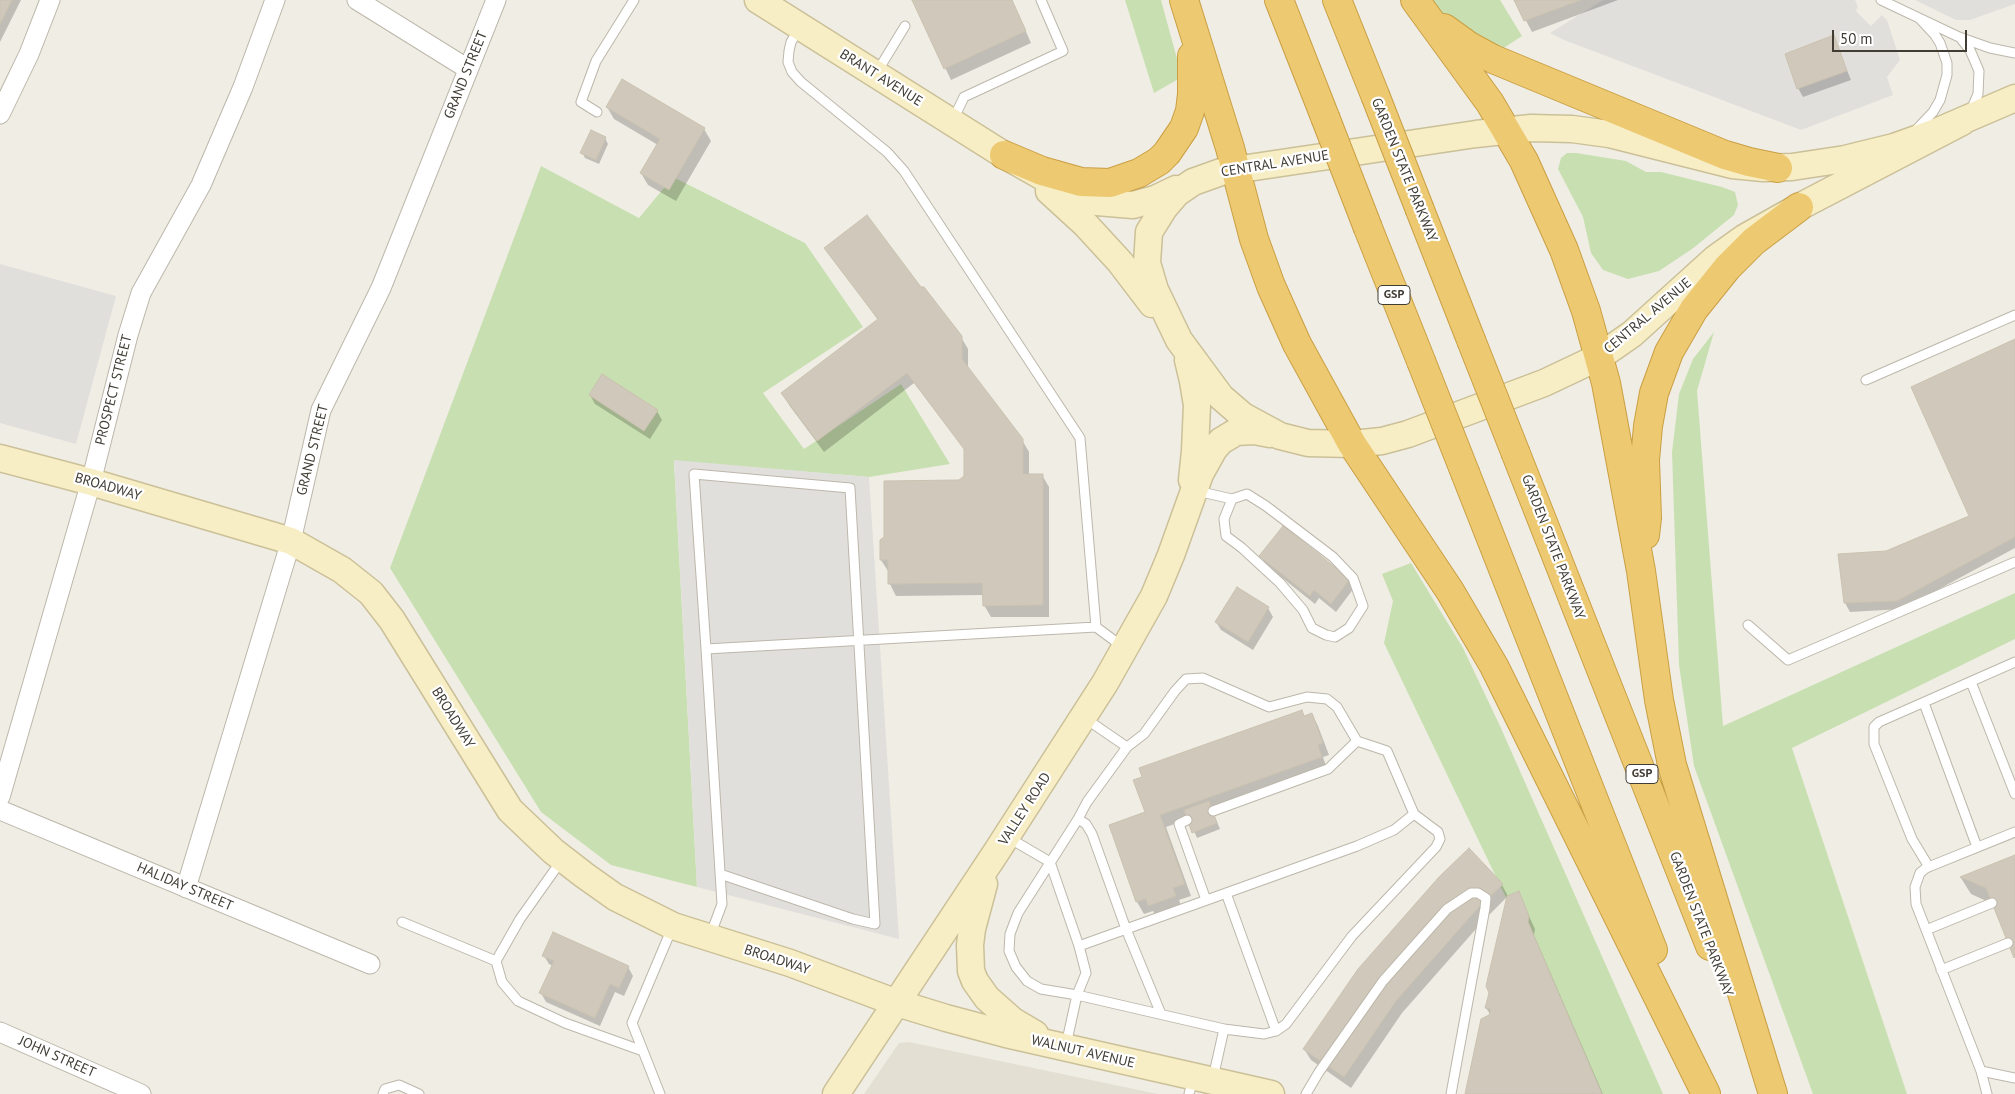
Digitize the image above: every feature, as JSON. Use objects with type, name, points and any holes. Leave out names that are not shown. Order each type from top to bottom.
[{"type":"highway","points":[[1004,155],[1063,177],[1080,182],[1100,184],[1130,177],[1159,161],[1180,136],[1190,112],[1192,57],[1189,28],[1183,0]]},
{"type":"highway","points":[[1183,0],[1236,170],[1247,215],[1271,286],[1297,344],[1352,444],[1437,571],[1494,666],[1706,1094]]},
{"type":"highway","name":"GSP","points":[[1279,0],[1710,1094]]},
{"type":"highway","name":"GARDEN STATE PARKWAY","points":[[1337,0],[1768,1094]]},
{"type":"highway","points":[[1415,0],[1490,104],[1524,161],[1564,250],[1586,311],[1606,383],[1641,571],[1659,700],[1672,765],[1773,1094]]},
{"type":"highway","points":[[1415,0],[1448,32],[1493,59],[1725,154],[1749,162],[1778,168]]},
{"type":"highway","points":[[1641,571],[1647,518],[1645,443],[1654,393],[1663,366],[1685,324],[1714,282],[1754,241],[1799,207]]},
{"type":"main road","name":"BRANT AVENUE","points":[[758,0],[1004,155],[1073,194],[1085,199],[1110,204],[1133,205],[1145,203],[1193,182]]},
{"type":"main road","name":"CENTRAL AVENUE","points":[[1962,122],[1894,147],[1836,160],[1778,168],[1747,167],[1713,162],[1625,138],[1591,131],[1531,128],[1506,130],[1221,172],[1193,182],[1177,193],[1164,208],[1152,224],[1147,242],[1147,263],[1162,306],[1179,340],[1212,386],[1231,407],[1254,424],[1280,436],[1308,443],[1352,444],[1382,441],[1408,434],[1544,383],[1599,357],[1632,334],[1716,258],[1744,238],[1799,207],[1962,122],[2015,98]]},
{"type":"main road","name":"BRANT AVENUE","points":[[1004,155],[1050,192],[1102,242],[1138,284],[1179,340]]},
{"type":"main road","name":"VALLEY ROAD","points":[[1179,340],[1190,369],[1197,405],[1195,458],[1190,500]]},
{"type":"main road","name":"VALLEY ROAD","points":[[836,1094],[1002,844],[1084,717],[1125,648],[1159,583],[1190,500],[1214,449],[1228,436],[1245,431],[1280,436]]},
{"type":"main road","name":"BROADWAY","points":[[0,458],[91,482],[291,541],[342,570],[371,593],[392,620],[510,810],[562,859],[615,897],[673,926],[790,963],[897,1003]]},
{"type":"main road","points":[[1002,844],[988,872],[972,929],[971,971],[984,994],[1013,1021],[1044,1039],[1066,1048]]},
{"type":"main road","name":"WALNUT AVENUE","points":[[897,1003],[1006,1034],[1066,1048],[1198,1084],[1271,1094]]},
{"type":"street","points":[[3,101],[29,54],[50,0]]},
{"type":"street","name":"PROSPECT STREET","points":[[0,797],[91,482],[128,335],[141,293],[201,185],[243,87],[275,0]]},
{"type":"street","points":[[358,0],[468,69]]},
{"type":"street","name":"GRAND STREET","points":[[186,888],[291,541],[321,410],[381,288],[496,0]]},
{"type":"street","name":"HALIDAY STREET","points":[[0,810],[370,964]]},
{"type":"street","name":"JOHN STREET","points":[[0,1032],[141,1094]]},
{"type":"lane","points":[[597,112],[580,102],[596,61],[634,0]]},
{"type":"lane","points":[[952,122],[964,97],[1063,51],[1041,0]]},
{"type":"lane","points":[[1881,0],[1959,37],[1990,48],[2015,53]]},
{"type":"lane","points":[[1894,147],[1928,118],[1940,100],[1945,87],[1947,63],[1944,52],[1935,35],[1920,19]]},
{"type":"lane","points":[[876,74],[904,26]]},
{"type":"lane","points":[[800,27],[791,42],[789,52],[788,62],[792,72],[800,82],[888,152],[901,167],[1080,438],[1096,627]]},
{"type":"lane","points":[[1959,37],[1970,50],[1979,77],[1978,94],[1975,104],[1962,122]]},
{"type":"lane","points":[[1866,380],[2015,315]]},
{"type":"lane","points":[[710,938],[722,904],[720,874],[706,649],[694,474],[850,488],[875,924],[853,919],[720,874]]},
{"type":"lane","points":[[1190,500],[1232,499],[1247,494],[1266,506],[1332,557],[1353,578],[1363,606],[1349,628],[1335,637],[1312,628],[1303,610],[1280,582],[1226,536],[1224,519],[1232,499]]},
{"type":"lane","points":[[1748,625],[1788,660],[2015,562]]},
{"type":"lane","points":[[706,649],[1096,627],[1125,648]]},
{"type":"lane","points":[[1928,867],[1912,839],[1874,744],[1874,727],[1879,722],[2015,662]]},
{"type":"lane","points":[[1203,678],[1269,707],[1307,697],[1327,699],[1337,707],[1357,741],[1387,751],[1414,814],[1438,832],[1440,839],[1436,847],[1352,936],[1292,1017],[1276,1031],[1264,1034],[1224,1029],[1077,995],[1041,989],[1027,981],[1016,967],[1009,951],[1010,934],[1018,913],[1087,802],[1127,747],[1144,734],[1186,679],[1203,678]]},
{"type":"lane","points":[[1971,682],[2015,794]]},
{"type":"lane","points":[[1924,703],[1977,847]]},
{"type":"lane","points":[[1084,717],[1127,747]]},
{"type":"lane","points":[[1213,811],[1328,769],[1357,741]]},
{"type":"lane","points":[[1079,946],[1394,830],[1414,814]]},
{"type":"lane","points":[[1078,819],[1086,824],[1092,834],[1126,929],[1161,1014]]},
{"type":"lane","points":[[1187,820],[1179,824],[1206,900]]},
{"type":"lane","points":[[1987,1094],[1981,1071],[1916,904],[1915,887],[1920,873],[1928,867],[2015,832]]},
{"type":"lane","points":[[1002,844],[1050,862]]},
{"type":"lane","points":[[562,859],[520,918],[496,961],[502,982],[518,1001],[564,1023],[643,1050]]},
{"type":"lane","points":[[1050,862],[1079,946],[1086,973],[1077,995],[1066,1048]]},
{"type":"lane","points":[[1226,893],[1276,1031]]},
{"type":"lane","points":[[1306,1094],[1319,1072],[1383,981],[1447,909],[1471,893],[1478,893],[1486,898],[1451,1094]]},
{"type":"lane","points":[[1926,930],[1992,903]]},
{"type":"lane","points":[[402,922],[496,961]]},
{"type":"lane","points":[[660,1094],[632,1023],[673,926]]},
{"type":"lane","points":[[1941,970],[2008,943]]},
{"type":"lane","points":[[1198,1084],[1224,1029]]},
{"type":"lane","points":[[1981,1071],[2015,1078]]},
{"type":"lane","points":[[383,1094],[385,1089],[399,1085],[419,1094]]},
{"type":"shaded area","points":[[1603,0],[1855,0],[1858,6],[1856,11],[1871,26],[1882,15],[1887,20],[1900,60],[1887,77],[1893,95],[1801,130],[1550,33]]},
{"type":"shaded area","points":[[1915,0],[2015,0],[2015,4],[1970,20],[1956,20]]},
{"type":"shaded area","points":[[0,264],[116,296],[76,444],[0,423]]},
{"type":"shaded area","points":[[674,460],[869,477],[899,939],[697,887]]},
{"type":"shaded area","points":[[909,1042],[1158,1094],[864,1094],[899,1043]]},
{"type":"green space","points":[[1125,0],[1161,0],[1182,77],[1154,93]]},
{"type":"green space","points":[[1430,0],[1500,0],[1522,36],[1499,51],[1433,7]]},
{"type":"green space","points":[[1567,153],[1626,161],[1646,172],[1661,172],[1722,187],[1735,192],[1738,205],[1734,215],[1692,249],[1659,271],[1628,279],[1603,270],[1591,253],[1583,217],[1558,169],[1561,158]]},
{"type":"green space","points":[[541,166],[639,218],[673,177],[805,243],[863,327],[763,393],[804,449],[901,384],[950,464],[869,477],[674,461],[697,887],[611,865],[541,812],[390,568]]},
{"type":"green space","points":[[1714,332],[1697,391],[1723,726],[2015,593],[2015,639],[1792,748],[1907,1094],[1813,1094],[1694,766],[1679,665],[1672,452],[1679,394],[1693,359]]},
{"type":"green space","points":[[1411,563],[1463,648],[1500,726],[1663,1094],[1600,1094],[1384,643],[1393,601],[1382,574]]},
{"type":"building","points":[[0,0],[12,0],[0,24]]},
{"type":"building","points":[[912,0],[1012,0],[1026,31],[944,69]]},
{"type":"building","points":[[1514,0],[1581,0],[1524,21]]},
{"type":"building","points":[[1834,35],[1847,71],[1797,89],[1785,54]]},
{"type":"building","points":[[622,79],[705,128],[669,190],[640,173],[660,139],[606,107]]},
{"type":"building","points":[[591,130],[606,137],[596,160],[580,153]]},
{"type":"building","points":[[867,215],[921,287],[924,287],[962,336],[962,359],[1023,439],[1023,474],[1043,474],[1043,605],[983,606],[982,583],[888,584],[888,560],[880,560],[880,540],[884,537],[884,481],[959,480],[964,476],[964,449],[907,373],[817,441],[781,393],[878,319],[824,248]]},
{"type":"building","points":[[2015,339],[2015,537],[1897,601],[1844,603],[1838,554],[1886,551],[1969,516],[1911,387]]},
{"type":"building","points":[[602,374],[658,410],[644,431],[589,395]]},
{"type":"building","points":[[1283,526],[1350,579],[1331,604],[1314,590],[1310,596],[1259,556]]},
{"type":"building","points":[[1237,587],[1269,607],[1248,642],[1215,622]]},
{"type":"building","points":[[1302,710],[1304,716],[1312,713],[1323,743],[1318,745],[1322,757],[1160,815],[1185,884],[1173,888],[1176,896],[1148,906],[1146,899],[1136,902],[1109,825],[1145,812],[1133,780],[1142,777],[1139,768]]},
{"type":"building","points":[[1209,801],[1217,823],[1192,833],[1184,810]]},
{"type":"building","points":[[1469,848],[1503,884],[1477,909],[1396,1001],[1344,1077],[1303,1049],[1358,969],[1439,877]]},
{"type":"building","points":[[2015,855],[2014,958],[1986,888],[1960,877]]},
{"type":"building","points":[[1519,891],[1529,916],[1528,922],[1602,1094],[1465,1094],[1481,1019],[1489,1015],[1491,1009],[1485,1008],[1489,993],[1486,986],[1507,896]]},
{"type":"building","points":[[553,932],[629,966],[619,988],[610,984],[595,1018],[539,993],[554,961],[542,956]]}]
